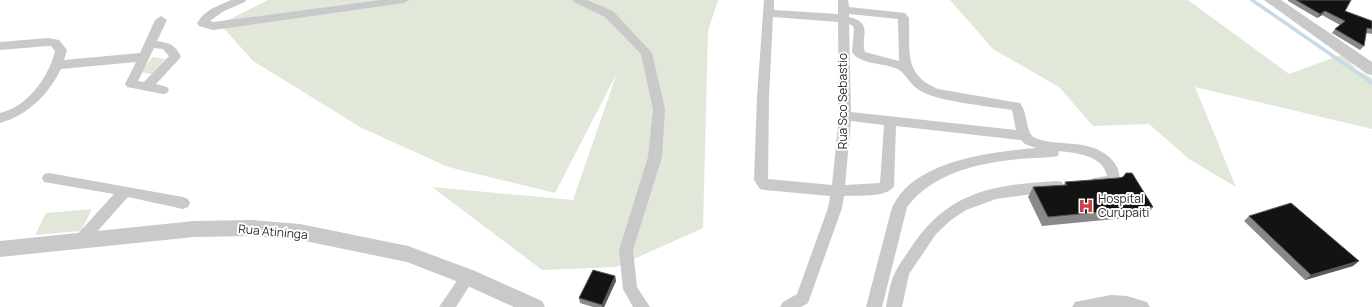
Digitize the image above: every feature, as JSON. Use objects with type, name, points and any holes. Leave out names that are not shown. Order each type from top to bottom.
[{"type":"street","points":[[241,0],[212,13],[205,18],[203,23],[213,26],[296,16],[404,0]]},
{"type":"street","points":[[578,0],[609,14],[646,53],[659,109],[655,157],[626,250],[626,272],[630,289],[642,307]]},
{"type":"street","points":[[769,0],[763,97],[761,180],[765,185],[771,187],[837,191],[882,190],[887,186],[890,122]]},
{"type":"street","points":[[1271,0],[1372,70]]},
{"type":"street","points":[[769,13],[843,9],[898,16],[903,18],[906,69]]},
{"type":"street","points":[[843,9],[858,25],[858,52],[861,55],[900,65],[906,69],[916,84],[924,89],[1016,106],[1021,114],[1024,136]]},
{"type":"street","name":"Rua Sco Sebastio","points":[[788,307],[803,303],[835,208],[841,169],[845,116],[843,9]]},
{"type":"street","points":[[161,20],[142,57],[131,84],[163,90]]},
{"type":"street","points":[[0,46],[55,43],[61,50],[57,65],[34,100],[14,114],[0,118]]},
{"type":"street","points":[[147,86],[175,57],[172,50],[166,46],[150,44]]},
{"type":"street","points":[[57,65],[142,57]]},
{"type":"street","points":[[845,116],[1024,136],[1032,142],[1039,144],[1086,151],[1100,156],[1105,160],[1114,176],[1111,181],[1092,183]]},
{"type":"street","points":[[874,307],[877,289],[901,205],[913,188],[924,180],[978,160],[1012,154],[1086,151]]},
{"type":"street","points":[[49,178],[183,203]]},
{"type":"street","points":[[894,307],[900,277],[922,242],[942,218],[963,204],[986,195],[1019,188],[1073,184]]},
{"type":"street","points":[[80,241],[125,191]]},
{"type":"street","name":"Rua Atininga","points":[[0,249],[194,229],[252,228],[300,232],[408,254],[468,277],[535,307]]},
{"type":"street","points":[[447,307],[468,277]]},
{"type":"street","points":[[1080,307],[1104,301],[1134,303],[1142,307]]},
{"type":"shaded area","points":[[268,0],[718,0],[708,31],[703,228],[616,267],[542,270],[432,187],[573,200],[617,73],[555,193],[448,167],[360,127],[253,61],[220,24]]},
{"type":"shaded area","points":[[950,0],[1188,0],[1289,74],[1344,54],[1356,69],[1372,78],[1372,129],[1195,87],[1236,187],[1189,159],[1149,124],[1093,126],[1059,87],[993,49]]},
{"type":"shaded area","points":[[153,57],[165,59],[152,74],[139,72]]},
{"type":"shaded area","points":[[92,209],[81,231],[35,235],[46,213]]},
{"type":"building","points":[[1296,0],[1351,0],[1345,11],[1372,21],[1372,29],[1367,28],[1364,46],[1335,29],[1345,21],[1325,11],[1320,14]]},
{"type":"building","name":"Hospital Curupaiti","points":[[1126,173],[1132,173],[1153,207],[1048,217],[1033,187],[1067,185],[1065,182],[1118,178],[1123,177]]},
{"type":"building","points":[[1291,203],[1359,261],[1311,275],[1249,216]]},
{"type":"building","points":[[593,270],[615,276],[602,305],[579,298]]},
{"type":"waterway","points":[[1252,0],[1372,83]]},
{"type":"place","name":"Hospital Curupaiti","points":[[1086,206]]}]
